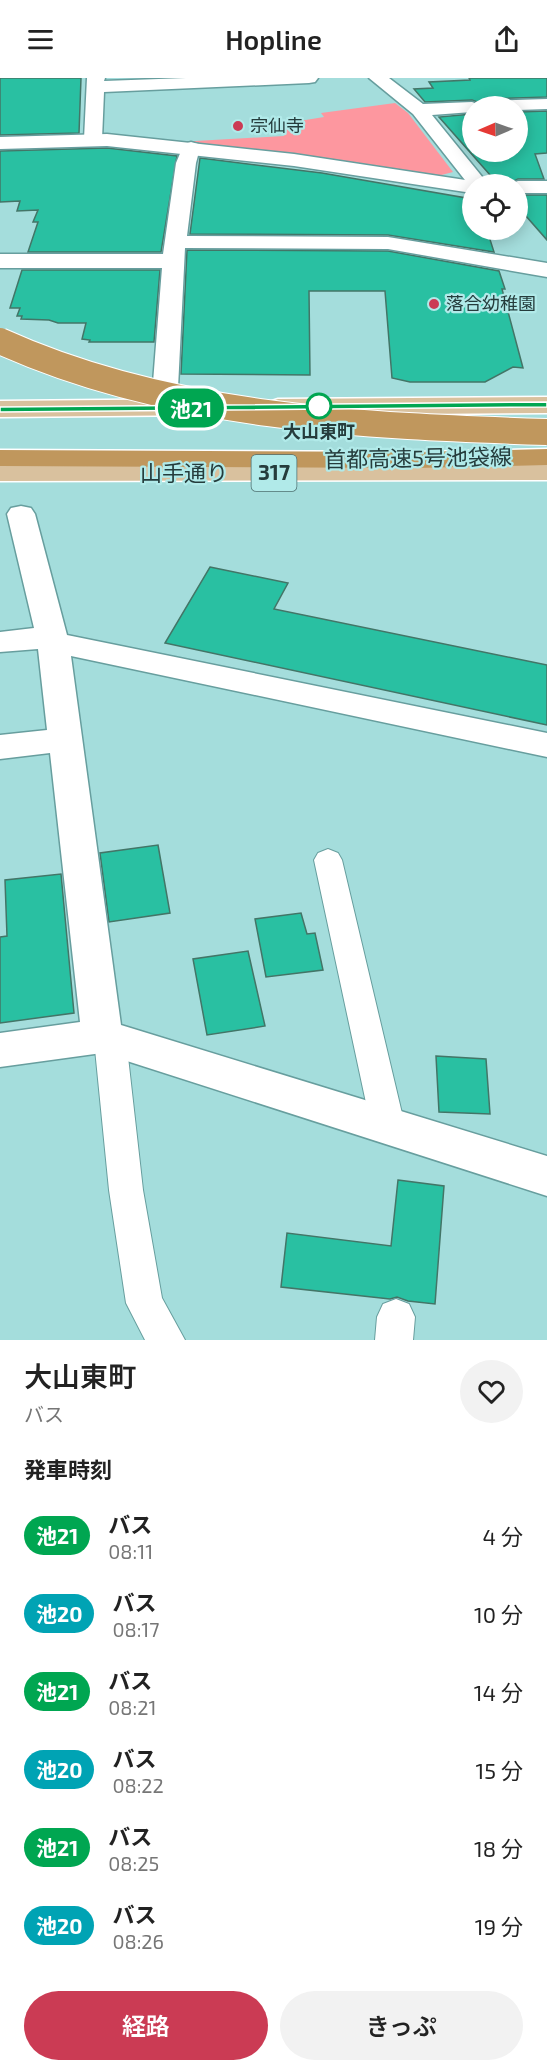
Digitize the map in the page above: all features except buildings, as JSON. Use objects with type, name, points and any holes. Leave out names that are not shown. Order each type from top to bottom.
[{"type":"highway","points":[[0,340],[49,362],[110,382],[213,403],[281,414],[394,426],[547,432]]},
{"type":"highway","points":[[0,347],[44,366],[107,386],[220,410],[394,432],[547,438]]},
{"type":"highway","name":"首都高速5号池袋線","points":[[0,458],[416,460],[547,457]]},
{"type":"highway","name":"首都高速5号池袋線","points":[[0,462],[547,462]]},
{"type":"main road","points":[[0,410],[547,405]]},
{"type":"main road","name":"山手通り","points":[[0,473],[547,472]]},
{"type":"street","points":[[93,139],[96,83],[309,78]]},
{"type":"street","points":[[378,78],[419,110],[470,174]]},
{"type":"street","points":[[528,105],[547,104]]},
{"type":"street","points":[[419,110],[462,108]]},
{"type":"street","points":[[0,143],[93,139],[191,148],[294,160],[462,185]]},
{"type":"street","points":[[164,408],[174,251],[186,163],[191,148]]},
{"type":"street","points":[[528,187],[547,187]]},
{"type":"street","points":[[0,261],[174,251],[388,243],[547,270]]},
{"type":"street","points":[[21,514],[53,642],[106,1038]]},
{"type":"street","points":[[0,642],[34,638],[547,745]]},
{"type":"street","points":[[0,747],[65,740]]},
{"type":"street","points":[[0,1050],[106,1038],[547,1176]]},
{"type":"lane","points":[[328,860],[388,1126]]},
{"type":"lane","points":[[106,1038],[144,1303],[166,1340]]},
{"type":"shaded area","points":[[395,103],[408,113],[453,172],[434,177],[178,142],[284,136],[281,124],[324,117],[321,113]]},
{"type":"bus line","name":"池21","points":[[0,409],[547,405]]},
{"type":"place","name":"宗仙寺","points":[[238,126]]},
{"type":"place","name":"落合幼稚園","points":[[434,304]]},
{"type":"place","name":"大山東町","points":[[319,406]]}]
